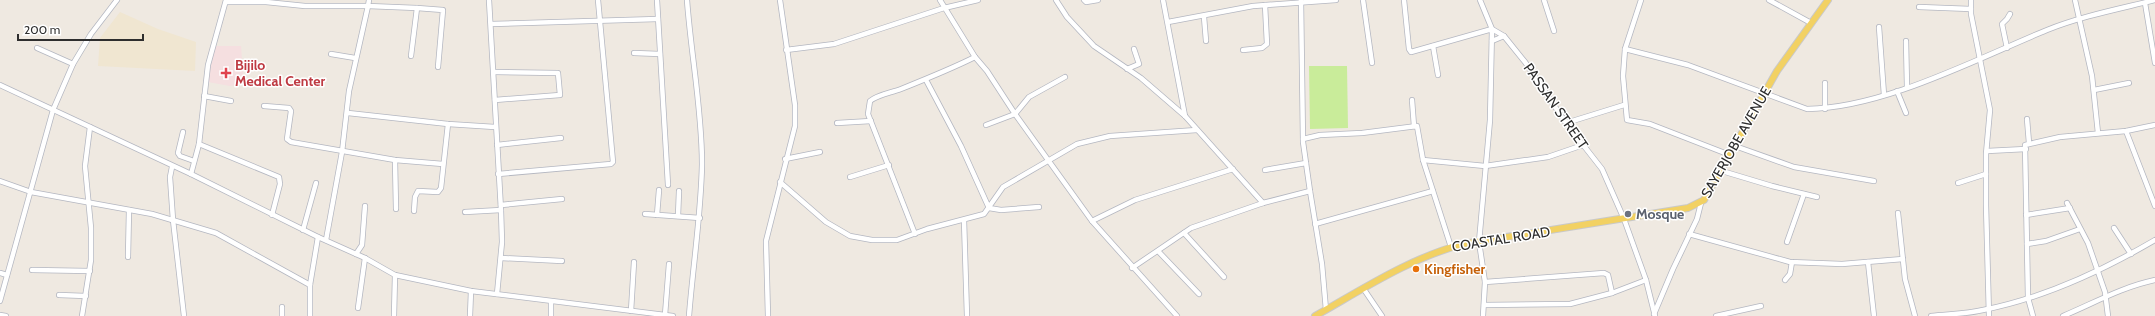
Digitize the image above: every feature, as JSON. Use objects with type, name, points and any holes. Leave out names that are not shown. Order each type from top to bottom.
[{"type":"main road","name":"SAYERJOBE AVENUE","points":[[1701,203],[1722,171],[1777,71],[1828,0]]},
{"type":"main road","name":"COASTAL ROAD","points":[[1315,316],[1363,288],[1426,256],[1451,247],[1624,220],[1688,208],[1701,203]]},
{"type":"street","points":[[0,301],[53,110],[73,64],[91,34],[117,0]]},
{"type":"street","points":[[326,240],[342,152],[348,113],[349,91],[355,58],[369,0]]},
{"type":"street","points":[[489,0],[494,72],[495,127],[501,208],[501,258],[497,294]]},
{"type":"street","points":[[498,174],[611,164],[613,162],[598,0]]},
{"type":"street","points":[[657,0],[668,185]]},
{"type":"street","points":[[687,0],[701,123],[700,218],[692,268],[689,316]]},
{"type":"street","points":[[768,316],[766,241],[785,159],[795,126],[795,112],[780,0]]},
{"type":"street","points":[[940,0],[975,57],[987,71],[1048,162],[1092,222],[1177,316]]},
{"type":"street","points":[[786,50],[834,44],[944,8],[978,0]]},
{"type":"street","points":[[1056,0],[1067,17],[1094,46],[1141,78],[1185,116],[1263,203]]},
{"type":"street","points":[[1084,0],[1086,2],[1098,0]]},
{"type":"street","points":[[1163,0],[1185,116]]},
{"type":"street","points":[[1168,22],[1204,17],[1265,5],[1301,1],[1336,0]]},
{"type":"street","points":[[1363,0],[1372,63]]},
{"type":"street","points":[[1404,0],[1408,49],[1414,52],[1492,29]]},
{"type":"street","points":[[1480,0],[1492,29],[1490,120],[1485,166],[1480,242],[1485,282],[1483,316]]},
{"type":"street","points":[[1544,0],[1554,31]]},
{"type":"street","points":[[1641,0],[1625,49],[1623,76],[1624,105],[1627,120],[1630,122],[1650,124],[1730,155]]},
{"type":"street","points":[[1769,0],[1812,23]]},
{"type":"street","points":[[1971,0],[1979,60],[1990,110],[1986,174],[1989,316]]},
{"type":"street","points":[[2075,0],[2094,90],[2098,133]]},
{"type":"street","points":[[1625,49],[1688,65],[1807,109],[1825,109],[1897,91],[1979,60],[2080,18],[2155,0]]},
{"type":"street","points":[[191,174],[198,144],[212,46],[221,22],[226,1],[266,2],[305,6],[368,6],[440,9],[443,12],[438,67]]},
{"type":"street","points":[[1301,1],[1303,139],[1322,264],[1326,310]]},
{"type":"street","points":[[2145,3],[2155,63]]},
{"type":"street","points":[[1243,50],[1262,48],[1267,44],[1265,5]]},
{"type":"street","points":[[1919,7],[1971,9]]},
{"type":"street","points":[[411,56],[417,8]]},
{"type":"street","points":[[2007,48],[2002,24],[2010,14]]},
{"type":"street","points":[[1204,17],[1206,41]]},
{"type":"street","points":[[491,24],[658,20]]},
{"type":"street","points":[[1879,28],[1884,95]]},
{"type":"street","name":"PASSAN STREET","points":[[1492,29],[1504,36],[1543,86],[1566,123],[1602,169],[1624,220],[1646,280],[1654,315]]},
{"type":"street","points":[[1492,42],[1504,36]]},
{"type":"street","points":[[1906,41],[1907,87]]},
{"type":"street","points":[[1433,46],[1438,75]]},
{"type":"street","points":[[37,48],[73,64]]},
{"type":"street","points":[[1127,69],[1138,64],[1134,49]]},
{"type":"street","points":[[634,53],[660,54]]},
{"type":"street","points":[[331,54],[355,58]]},
{"type":"street","points":[[915,234],[871,121],[868,108],[870,101],[875,97],[926,80],[975,57]]},
{"type":"street","points":[[494,72],[558,73],[560,95],[495,100]]},
{"type":"street","points":[[986,126],[1015,114],[1029,97],[1065,77]]},
{"type":"street","points":[[926,80],[961,146],[989,208]]},
{"type":"street","points":[[1825,83],[1825,109]]},
{"type":"street","points":[[2094,90],[2129,83]]},
{"type":"street","points":[[0,85],[172,167],[191,174],[303,230],[365,258],[395,275],[471,291],[673,316]]},
{"type":"street","points":[[1897,91],[1906,113]]},
{"type":"street","points":[[204,96],[231,101]]},
{"type":"street","points":[[1412,100],[1414,126],[1417,127],[1423,160],[1451,247]]},
{"type":"street","points":[[1566,123],[1624,105]]},
{"type":"street","points":[[264,106],[289,108],[291,112],[288,141],[342,152],[395,160],[443,164]]},
{"type":"street","points":[[348,113],[448,124],[495,127]]},
{"type":"street","points":[[2027,119],[2029,143]]},
{"type":"street","points":[[837,123],[871,121]]},
{"type":"street","points":[[414,211],[415,197],[418,191],[438,192],[441,188],[448,124]]},
{"type":"street","points":[[2033,316],[2028,298],[2025,145],[2060,137],[2126,131],[2155,125]]},
{"type":"street","points":[[1303,139],[1328,134],[1362,133],[1414,126]]},
{"type":"street","points":[[82,316],[90,271],[91,228],[85,166],[90,127]]},
{"type":"street","points":[[780,182],[826,222],[850,236],[872,240],[898,240],[984,214],[1003,187],[1026,172],[1048,162],[1077,144],[1093,138],[1197,130]]},
{"type":"street","points":[[2126,131],[2155,206]]},
{"type":"street","points":[[183,132],[178,153],[180,156],[194,162]]},
{"type":"street","points":[[497,145],[561,138]]},
{"type":"street","points":[[198,144],[279,177],[280,184],[272,215]]},
{"type":"street","points":[[1423,160],[1485,166],[1548,157],[1583,145]]},
{"type":"street","points":[[1735,146],[1794,167],[1874,181]]},
{"type":"street","points":[[1987,151],[2026,149]]},
{"type":"street","points":[[785,159],[820,152]]},
{"type":"street","points":[[395,160],[396,209]]},
{"type":"street","points":[[1266,170],[1306,163]]},
{"type":"street","points":[[850,177],[889,165]]},
{"type":"street","points":[[172,167],[170,177],[173,220],[184,316]]},
{"type":"street","points":[[1092,222],[1135,200],[1233,169]]},
{"type":"street","points":[[1722,171],[1817,197]]},
{"type":"street","points":[[1958,183],[1986,174]]},
{"type":"street","points":[[0,181],[31,192],[129,210],[173,220],[216,233],[310,286]]},
{"type":"street","points":[[303,230],[316,183]]},
{"type":"street","points":[[658,190],[658,215]]},
{"type":"street","points":[[678,216],[679,191]]},
{"type":"street","points":[[1132,268],[1191,228],[1263,203],[1310,191]]},
{"type":"street","points":[[1315,224],[1433,192]]},
{"type":"street","points":[[1787,242],[1804,194]]},
{"type":"street","points":[[465,212],[562,199]]},
{"type":"street","name":"SAYERJOBE AVENUE","points":[[1654,315],[1697,219],[1701,203]]},
{"type":"street","points":[[2067,203],[2098,271],[2108,316]]},
{"type":"street","points":[[356,254],[362,245],[365,206]]},
{"type":"street","points":[[989,208],[1001,210],[1039,207]]},
{"type":"street","points":[[2026,215],[2070,208]]},
{"type":"street","points":[[128,257],[129,210]]},
{"type":"street","points":[[1898,213],[1905,279],[1915,316]]},
{"type":"street","points":[[645,214],[700,218]]},
{"type":"street","points":[[964,220],[967,316]]},
{"type":"street","points":[[2114,228],[2131,254]]},
{"type":"street","points":[[2027,244],[2046,241],[2080,229]]},
{"type":"street","points":[[1184,233],[1224,277]]},
{"type":"street","points":[[1689,234],[1792,262],[1842,264],[1903,259]]},
{"type":"street","points":[[310,316],[310,286],[318,237]]},
{"type":"street","points":[[1931,316],[1988,309],[2028,298],[2098,271],[2155,240]]},
{"type":"street","points":[[1158,251],[1199,294]]},
{"type":"street","points":[[358,308],[365,258]]},
{"type":"street","points":[[501,258],[562,261]]},
{"type":"street","points":[[630,311],[634,262]]},
{"type":"street","points":[[1785,280],[1790,274],[1792,262]]},
{"type":"street","points":[[1868,262],[1874,316]]},
{"type":"street","points":[[665,315],[669,264]]},
{"type":"street","points":[[32,270],[90,271]]},
{"type":"street","points":[[0,273],[7,275]]},
{"type":"street","points":[[1485,282],[1604,273],[1608,275],[1612,293]]},
{"type":"street","points":[[394,316],[395,275]]},
{"type":"street","points":[[1484,305],[1570,304],[1612,293],[1646,280]]},
{"type":"street","points":[[2063,316],[2105,297],[2155,280]]},
{"type":"street","points":[[1363,288],[1382,316]]},
{"type":"street","points":[[470,316],[471,291]]},
{"type":"street","points":[[59,295],[86,296]]},
{"type":"street","points":[[551,302],[551,316]]},
{"type":"street","points":[[1716,316],[1761,306]]},
{"type":"street","points":[[282,308],[282,316]]},
{"type":"street","points":[[0,315],[6,316]]},
{"type":"shaded area","points":[[120,12],[158,29],[196,42],[195,71],[98,66],[100,38]]},
{"type":"shaded area","name":"Bijilo Medical Center","points":[[214,46],[241,46],[244,84],[230,86],[208,82],[208,65]]},
{"type":"green space","points":[[1309,66],[1347,66],[1348,128],[1310,129]]},
{"type":"place","name":"Bijilo Medical Center","points":[[226,73]]},
{"type":"place","name":"Mosque","points":[[1628,214]]},
{"type":"place","name":"Kingfisher","points":[[1416,269]]}]
